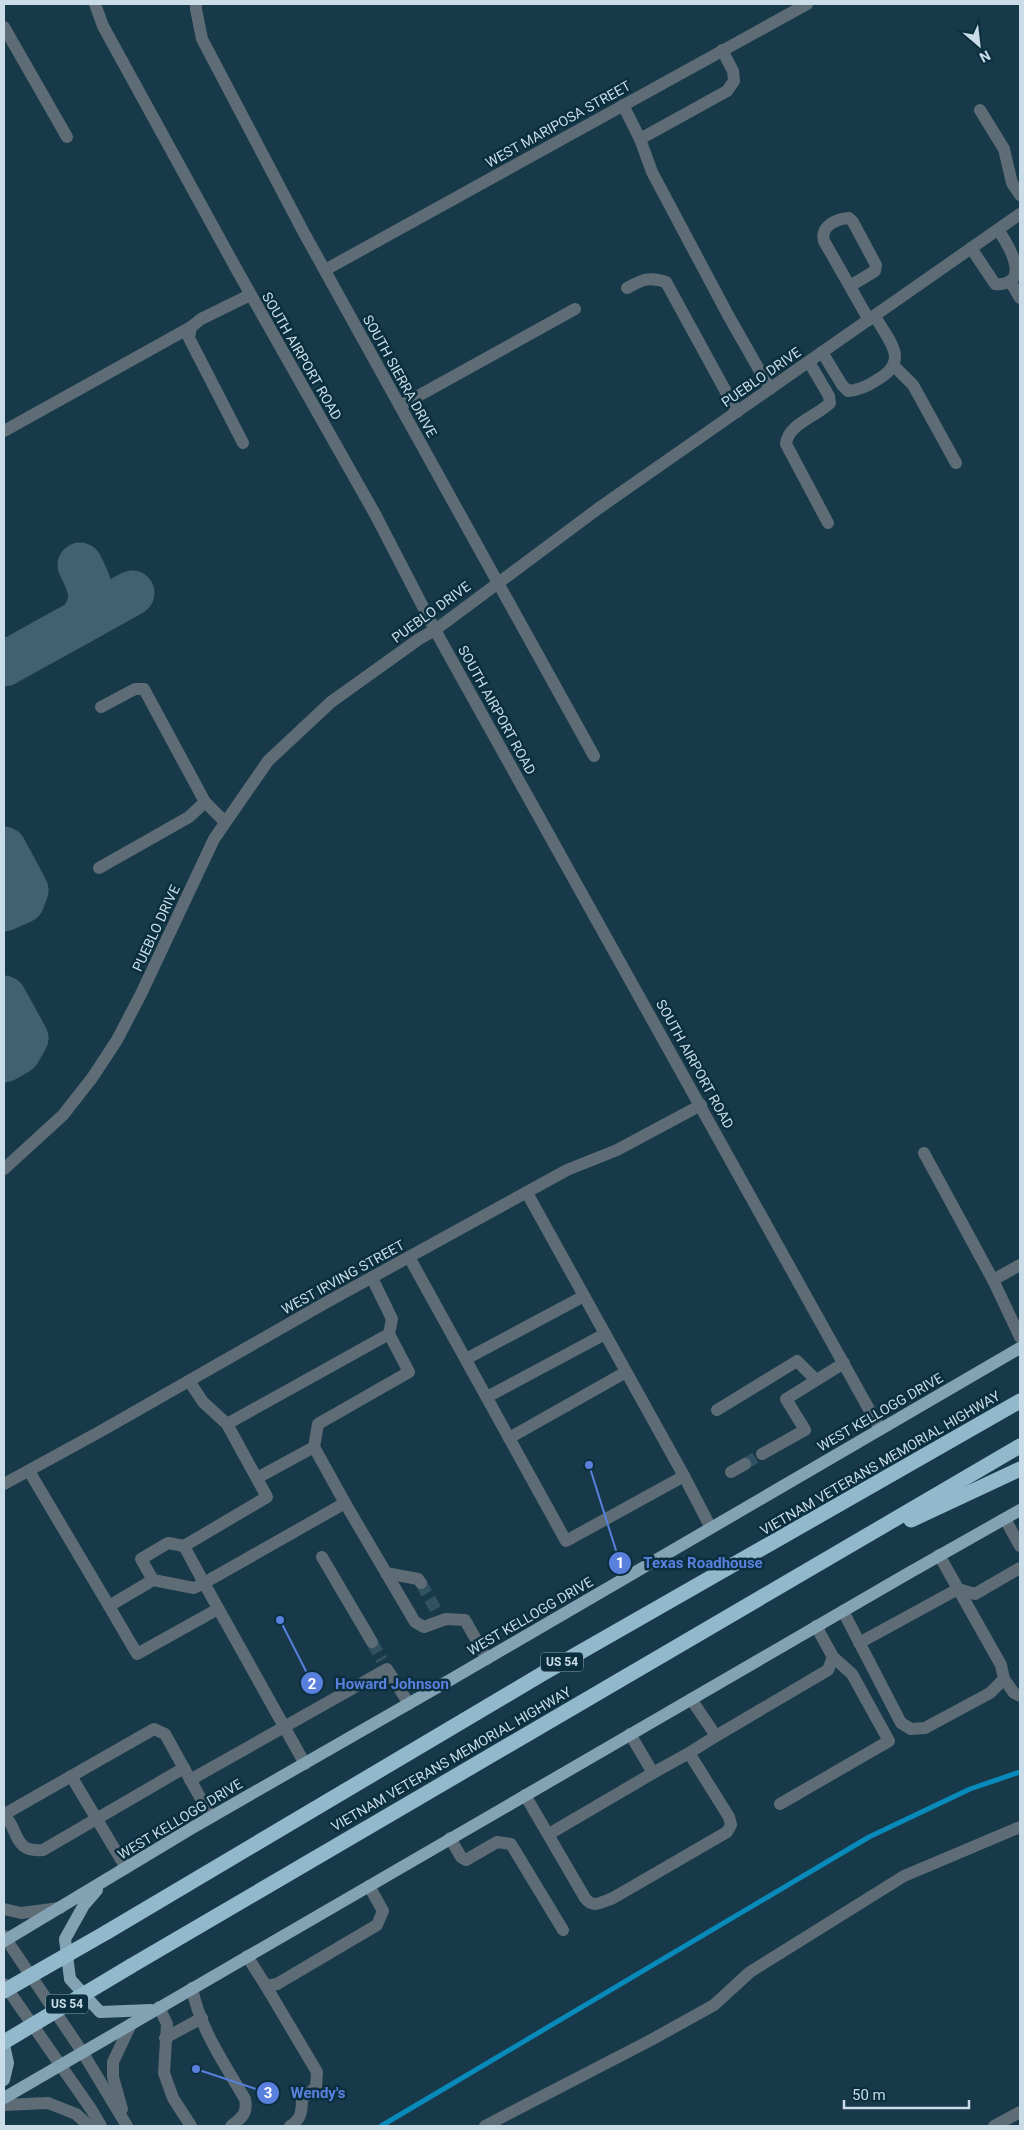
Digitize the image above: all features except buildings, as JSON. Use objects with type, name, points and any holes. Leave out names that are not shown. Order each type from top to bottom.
[{"type":"highway","name":"VIETNAM VETERANS MEMORIAL HIGHWAY","points":[[4,1991],[542,1674],[1020,1400]]},
{"type":"highway","name":"VIETNAM VETERANS MEMORIAL HIGHWAY","points":[[4,2043],[131,1966],[1020,1446]]},
{"type":"highway","points":[[826,1559],[1020,1469]]},
{"type":"main road","name":"WEST KELLOGG DRIVE","points":[[4,1939],[1020,1348]]},
{"type":"main road","points":[[4,2098],[816,1626],[1020,1510]]},
{"type":"main road","points":[[105,1881],[84,1906],[65,1939],[70,1979],[100,2012],[157,2009]]},
{"type":"main road","points":[[4,2043],[8,2063],[4,2080]]},
{"type":"street","name":"SOUTH AIRPORT ROAD","points":[[94,4],[103,26],[250,295],[375,514],[435,630],[880,1429]]},
{"type":"street","name":"SOUTH SIERRA DRIVE","points":[[196,4],[202,39],[325,270],[594,756]]},
{"type":"street","name":"WEST MARIPOSA STREET","points":[[325,270],[807,4]]},
{"type":"street","points":[[4,27],[66,137]]},
{"type":"street","points":[[640,139],[727,91],[734,81],[733,71],[722,50]]},
{"type":"street","points":[[623,105],[640,139],[652,172],[728,315],[770,389]]},
{"type":"street","points":[[980,110],[1004,149],[1012,183],[1020,195]]},
{"type":"street","name":"PUEBLO DRIVE","points":[[4,1169],[63,1115],[92,1078],[117,1040],[142,994],[214,839],[268,762],[331,702],[419,639],[435,630],[498,582],[737,412],[1020,214]]},
{"type":"street","points":[[822,352],[842,385],[848,390],[858,390],[892,371],[896,362],[895,352],[850,286],[823,235],[823,230],[827,226],[842,218],[849,218],[854,222],[876,266],[875,271],[850,286]]},
{"type":"street","points":[[971,248],[995,284],[1002,285],[1014,279],[1020,269],[1017,258],[998,230]]},
{"type":"street","points":[[627,288],[639,281],[654,278],[666,282],[737,412]]},
{"type":"street","points":[[1010,281],[1020,298]]},
{"type":"street","points":[[4,431],[191,327],[201,319],[250,295]]},
{"type":"street","points":[[400,406],[575,309]]},
{"type":"street","points":[[191,327],[189,338],[243,443]]},
{"type":"street","points":[[809,362],[829,396],[830,403],[823,410],[793,429],[787,436],[786,444],[828,522]]},
{"type":"street","points":[[894,366],[913,385],[956,464]]},
{"type":"street","points":[[101,707],[135,689],[144,689],[205,802],[225,822]]},
{"type":"street","points":[[99,868],[189,817],[205,802]]},
{"type":"street","name":"WEST IRVING STREET","points":[[4,1484],[567,1170],[617,1150],[701,1105]]},
{"type":"street","points":[[924,1153],[993,1280],[1020,1337]]},
{"type":"street","points":[[526,1193],[684,1476],[711,1528]]},
{"type":"street","points":[[409,1257],[566,1541],[684,1476]]},
{"type":"street","points":[[993,1280],[1020,1265]]},
{"type":"street","points":[[372,1278],[392,1319],[389,1334],[409,1372],[318,1424],[314,1447],[415,1622],[424,1627],[439,1615],[446,1618],[465,1620],[487,1658]]},
{"type":"street","points":[[466,1359],[584,1296]]},
{"type":"street","points":[[227,1424],[389,1334]]},
{"type":"street","points":[[487,1397],[605,1334]]},
{"type":"street","points":[[716,1410],[797,1362],[816,1380]]},
{"type":"street","points":[[762,1454],[805,1430],[786,1399],[844,1363]]},
{"type":"street","points":[[509,1438],[626,1372]]},
{"type":"street","points":[[153,1580],[141,1560],[168,1543],[184,1546],[267,1498],[227,1424],[203,1402],[189,1381]]},
{"type":"street","points":[[257,1478],[314,1447]]},
{"type":"street","points":[[731,1472],[746,1464]]},
{"type":"street","points":[[29,1471],[137,1654],[219,1612]]},
{"type":"street","points":[[109,1606],[153,1580],[194,1588],[345,1502]]},
{"type":"street","points":[[1005,1519],[1020,1546]]},
{"type":"street","points":[[184,1546],[305,1764]]},
{"type":"street","points":[[939,1555],[1001,1665],[1004,1679],[1014,1693],[1020,1696]]},
{"type":"street","points":[[322,1556],[372,1642]]},
{"type":"street","points":[[860,1643],[958,1589],[974,1594],[1020,1568]]},
{"type":"street","points":[[386,1572],[418,1579],[421,1583]]},
{"type":"street","points":[[842,1611],[901,1723],[911,1729],[925,1728],[990,1693],[1004,1679]]},
{"type":"street","points":[[780,1804],[889,1741],[852,1674],[833,1657],[816,1626]]},
{"type":"street","points":[[549,1834],[828,1670],[833,1657]]},
{"type":"street","points":[[190,1780],[284,1728],[385,1664],[409,1704]]},
{"type":"street","points":[[691,1699],[716,1736]]},
{"type":"street","points":[[184,1768],[43,1850],[31,1851],[19,1842],[4,1814],[154,1729],[165,1734],[184,1768],[190,1780],[211,1817]]},
{"type":"street","points":[[630,1734],[653,1773]]},
{"type":"street","points":[[525,1795],[585,1898],[590,1904],[594,1905],[613,1898],[727,1832],[731,1825],[729,1818],[689,1753]]},
{"type":"street","points":[[71,1776],[126,1868]]},
{"type":"street","points":[[485,2126],[651,2040],[714,2004],[750,1972],[904,1876],[1020,1827]]},
{"type":"street","points":[[450,1838],[461,1856],[466,1860],[498,1842],[511,1844],[563,1930]]},
{"type":"street","points":[[266,1986],[277,1984],[377,1925],[383,1911],[369,1886]]},
{"type":"street","points":[[4,1908],[21,1913],[60,1908]]},
{"type":"street","points":[[4,1939],[83,2053],[127,2126]]},
{"type":"street","points":[[247,1956],[317,2072],[316,2087],[302,2099],[302,2111],[296,2122],[290,2126]]},
{"type":"street","points":[[4,1984],[91,2108],[101,2126]]},
{"type":"street","points":[[192,1988],[196,2009],[202,2018],[208,2037],[245,2099],[247,2107],[243,2118],[231,2126]]},
{"type":"street","points":[[157,2009],[167,2024],[164,2072],[173,2098],[191,2126]]},
{"type":"street","points":[[165,2038],[202,2018]]},
{"type":"street","points":[[127,2126],[113,2077],[113,2062],[130,2024]]},
{"type":"street","points":[[4,2105],[48,2103],[76,2114],[89,2126]]},
{"type":"street","points":[[994,2126],[1020,2112]]},
{"type":"waterway","points":[[381,2126],[869,1837],[970,1789],[1020,1772]]},
{"type":"taxiway","points":[[80,565],[87,580],[90,594],[89,607],[80,622],[132,593]]},
{"type":"taxiway","points":[[4,664],[80,622]]},
{"type":"taxiway","points":[[4,849],[26,890],[22,901],[4,909]]},
{"type":"taxiway","points":[[4,998],[26,1038],[18,1052],[4,1060]]},
{"type":"tunnel","points":[[745,1464],[762,1454]]},
{"type":"tunnel","points":[[421,1583],[436,1610]]},
{"type":"tunnel","points":[[372,1642],[382,1660]]},
{"type":"place","name":"Texas Roadhouse","points":[[589,1465]]},
{"type":"place","name":"Howard Johnson","points":[[280,1620]]},
{"type":"place","name":"Wendy's","points":[[196,2069]]}]
